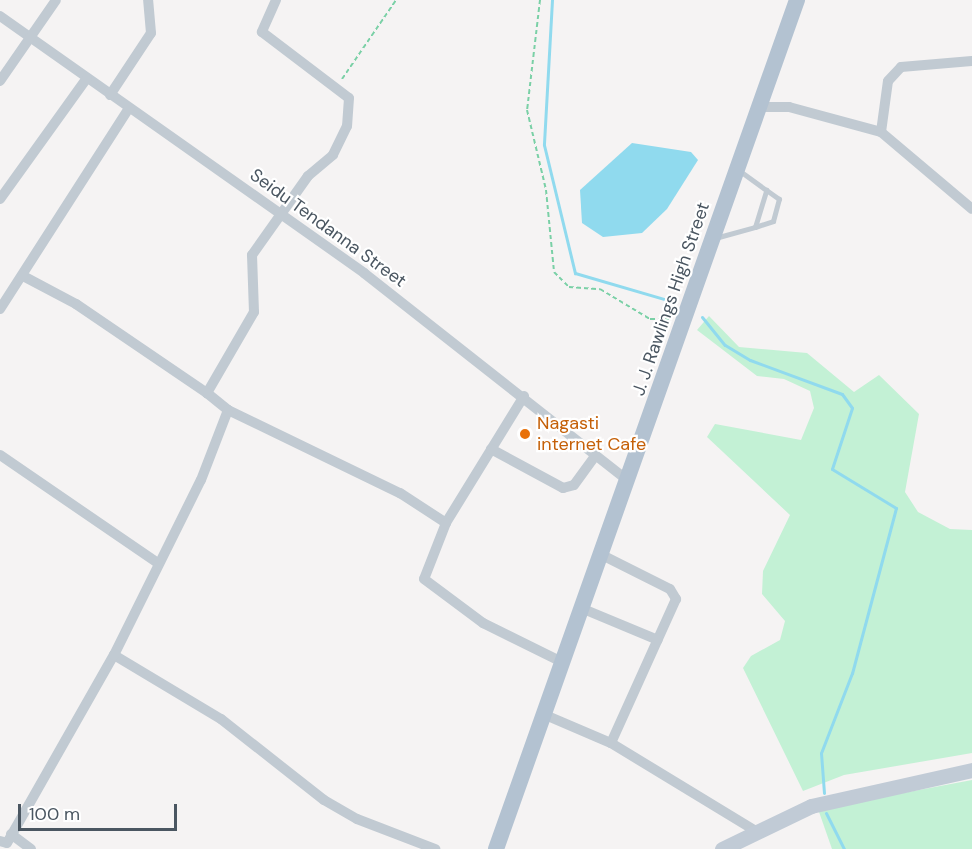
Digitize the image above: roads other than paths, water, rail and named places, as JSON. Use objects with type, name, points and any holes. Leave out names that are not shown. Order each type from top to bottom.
[{"type":"main road","name":"J. J. Rawlings High Street","points":[[496,849],[797,0]]},
{"type":"street","points":[[0,81],[56,0]]},
{"type":"street","points":[[110,95],[151,33],[148,0]]},
{"type":"street","points":[[207,393],[254,312],[252,255],[280,212],[333,155],[346,126],[349,98],[262,32],[276,0]]},
{"type":"street","name":"Seidu Tendanna Street","points":[[0,16],[280,212],[524,396],[626,478]]},
{"type":"street","points":[[880,132],[888,81],[901,67],[972,61]]},
{"type":"street","points":[[0,199],[87,78]]},
{"type":"street","points":[[758,107],[789,107],[880,132],[972,209]]},
{"type":"street","points":[[0,309],[25,277],[76,186],[129,108]]},
{"type":"street","points":[[25,277],[76,304],[207,393],[228,410],[400,493],[446,523]]},
{"type":"street","points":[[524,396],[446,523],[426,572],[428,586],[483,623],[562,662]]},
{"type":"street","points":[[31,849],[6,842],[114,655],[158,562],[201,480],[228,410]]},
{"type":"street","points":[[491,449],[563,488],[574,485],[596,454]]},
{"type":"street","points":[[0,455],[158,562]]},
{"type":"street","points":[[600,554],[675,593],[658,640],[611,743]]},
{"type":"street","points":[[581,608],[658,640]]},
{"type":"street","points":[[114,655],[221,718],[324,800],[357,819],[435,849]]},
{"type":"street","points":[[543,714],[611,743],[746,839]]},
{"type":"street","points":[[722,849],[811,806],[972,770]]},
{"type":"lane","points":[[713,239],[773,221],[779,199],[737,169]]},
{"type":"lane","points":[[755,227],[766,190]]},
{"type":"water","points":[[632,143],[691,152],[698,160],[667,209],[642,233],[603,237],[582,223],[580,190]]},
{"type":"waterway","points":[[552,0],[544,145],[575,273],[674,302]]},
{"type":"waterway","points":[[702,317],[725,345],[750,360],[842,394],[852,408],[832,469],[896,508],[852,673],[821,753],[824,793]]},
{"type":"waterway","points":[[826,813],[844,849]]},
{"type":"place","name":"Nagasti internet Cafe","points":[[525,434]]}]
